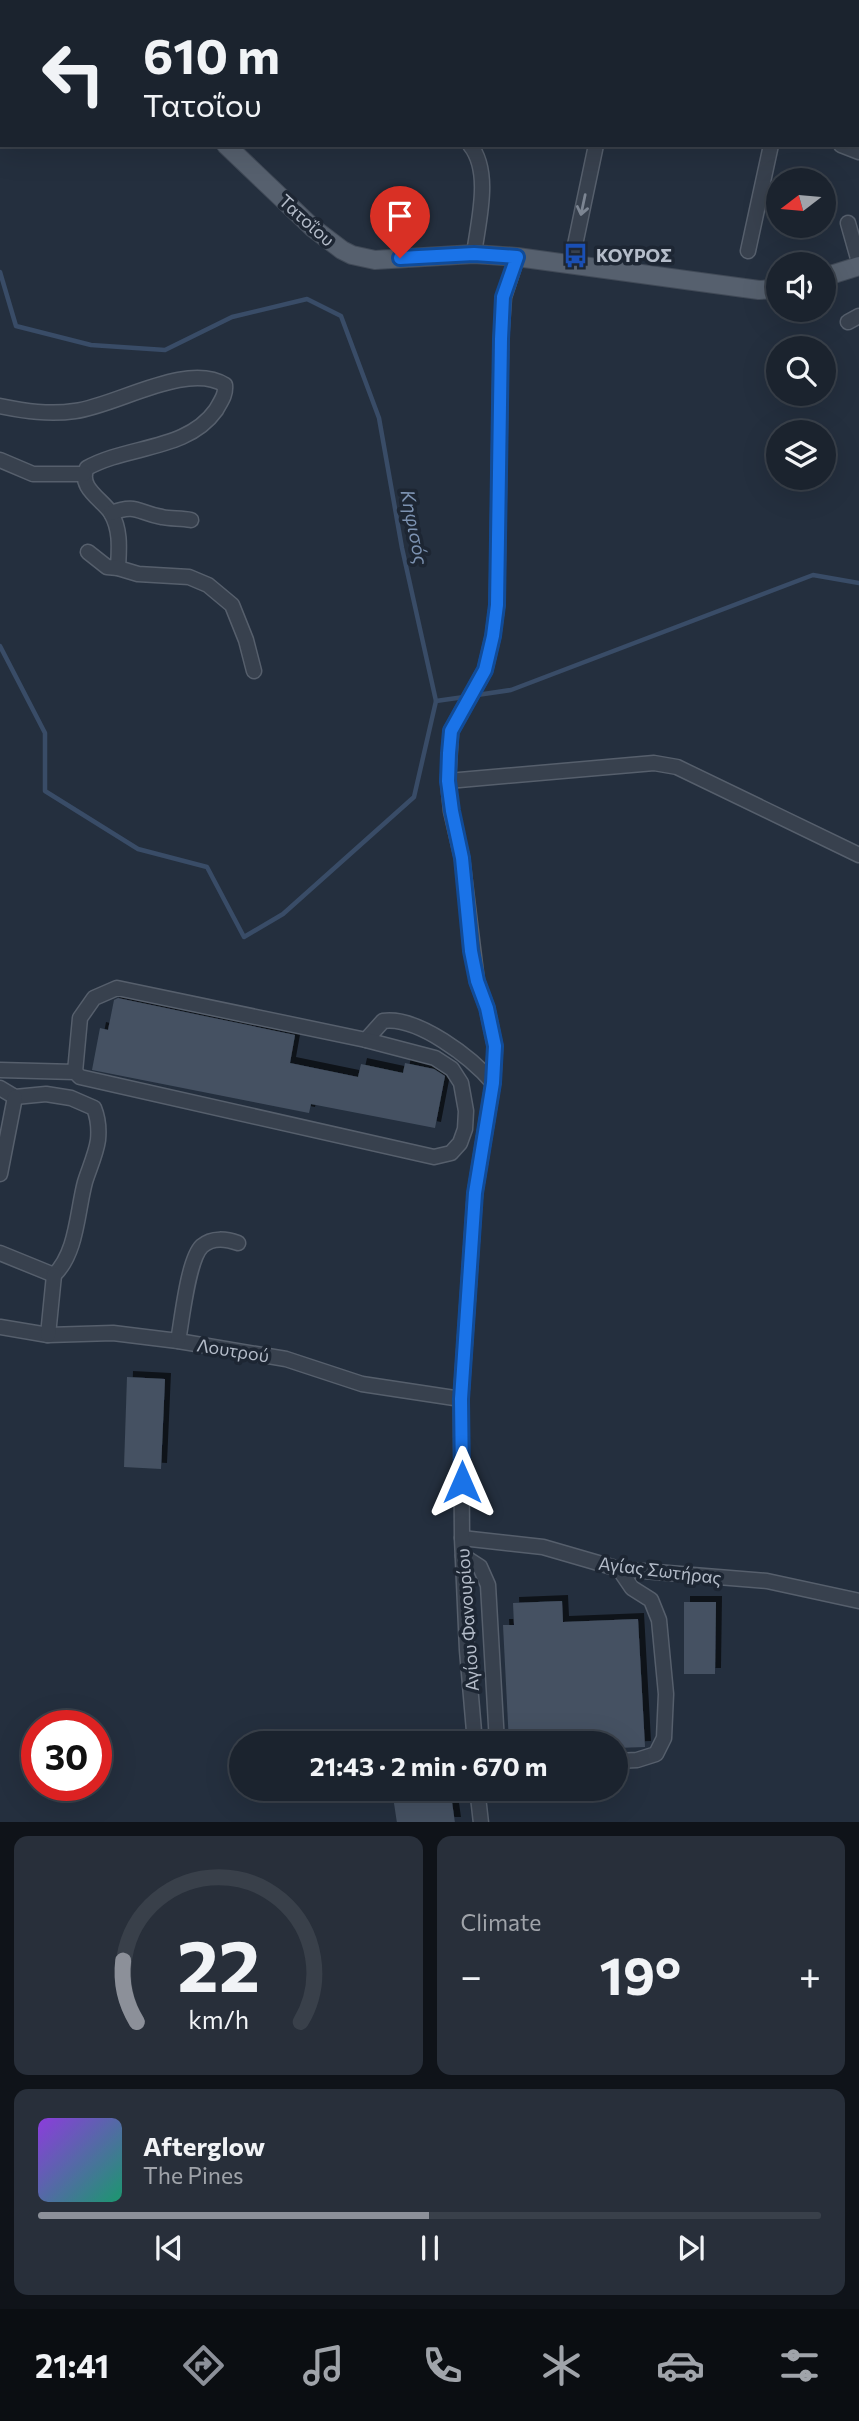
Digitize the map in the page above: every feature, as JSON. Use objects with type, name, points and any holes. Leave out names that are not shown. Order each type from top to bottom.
[{"type":"main road","name":"Τατοΐου","points":[[228,147],[313,228],[352,255],[375,260],[474,254],[517,257],[766,290]]},
{"type":"main road","points":[[836,273],[859,264]]},
{"type":"street","points":[[472,147],[479,156],[481,188],[474,254]]},
{"type":"street","points":[[571,264],[596,147]]},
{"type":"street","points":[[748,251],[771,147]]},
{"type":"street","points":[[848,223],[859,264]]},
{"type":"street","name":"Αγίου Φανουρίου","points":[[474,1731],[462,1538],[461,1399],[475,1193],[493,1083],[495,1046],[487,1008],[477,981],[462,858],[448,781],[451,731],[485,670],[493,636],[497,605],[503,297],[517,257]]},
{"type":"street","points":[[0,406],[46,414],[78,411],[181,380],[215,379],[225,385],[223,398],[202,425],[161,445],[93,465],[84,474],[33,474],[0,460]]},
{"type":"street","points":[[84,474],[90,490],[111,513],[120,541],[118,568]]},
{"type":"street","points":[[111,513],[134,508],[161,517],[191,520]]},
{"type":"street","points":[[88,552],[107,567],[138,574],[188,577],[208,585],[232,605],[246,640],[254,671]]},
{"type":"street","points":[[448,781],[654,762],[677,767],[859,855]]},
{"type":"street","points":[[4,1071],[75,1072],[80,1077],[434,1157],[451,1153],[462,1136],[466,1111],[461,1083],[452,1069],[435,1058],[366,1040],[117,988],[94,998],[80,1018],[75,1072]]},
{"type":"street","points":[[366,1040],[383,1021],[408,1023],[427,1032],[480,1067],[493,1083]]},
{"type":"street","points":[[0,1088],[15,1097],[46,1094],[71,1098],[94,1108],[98,1117],[98,1141],[71,1242],[66,1258],[54,1275],[48,1335]]},
{"type":"street","points":[[0,1174],[15,1097]]},
{"type":"street","points":[[178,1341],[193,1259],[202,1246],[213,1240],[238,1243]]},
{"type":"street","points":[[0,1253],[54,1275]]},
{"type":"street","name":"Λουτρού","points":[[0,1327],[48,1335],[113,1333],[178,1341],[286,1359],[362,1384],[461,1399]]},
{"type":"street","name":"Αγίας Σωτήρας","points":[[462,1538],[543,1547],[619,1569],[767,1581],[859,1601]]},
{"type":"street","points":[[463,1556],[480,1567],[488,1585],[496,1731]]},
{"type":"street","points":[[619,1569],[632,1588],[651,1600],[659,1620],[666,1694],[664,1738],[656,1754],[628,1760]]},
{"type":"street","points":[[479,1801],[481,1822]]},
{"type":"building","points":[[118,998],[295,1035],[290,1063],[358,1077],[361,1064],[403,1073],[405,1063],[434,1069],[445,1076],[435,1128],[311,1104],[309,1113],[92,1070],[100,1028],[108,1030],[114,1000]]},
{"type":"building","points":[[127,1377],[165,1379],[161,1469],[124,1467]]},
{"type":"building","points":[[562,1601],[563,1622],[638,1619],[645,1747],[628,1748],[628,1731],[508,1731],[503,1625],[514,1625],[513,1603]]},
{"type":"building","points":[[684,1602],[716,1602],[715,1674],[684,1674]]},
{"type":"building","points":[[394,1801],[452,1801],[455,1822],[397,1822]]},
{"type":"waterway","name":"Κηφισός","points":[[0,272],[16,326],[91,345],[165,350],[232,317],[307,299],[341,316],[379,418],[402,548],[436,701],[464,697]]},
{"type":"waterway","name":"Κηφισός","points":[[477,695],[511,690],[813,575],[859,583]]},
{"type":"waterway","points":[[0,646],[45,733],[45,791],[138,849],[207,867],[244,937],[283,914],[414,797],[436,701]]},
{"type":"place","name":"ΚΟΥΡΟΣ","points":[[576,255]]},
{"type":"route","points":[[400,258],[474,254],[517,257],[503,297],[497,605],[493,636],[485,670],[451,731],[449,753],[448,781],[462,858],[471,951],[495,1046],[493,1083],[475,1193],[461,1399],[462,1482]]}]
